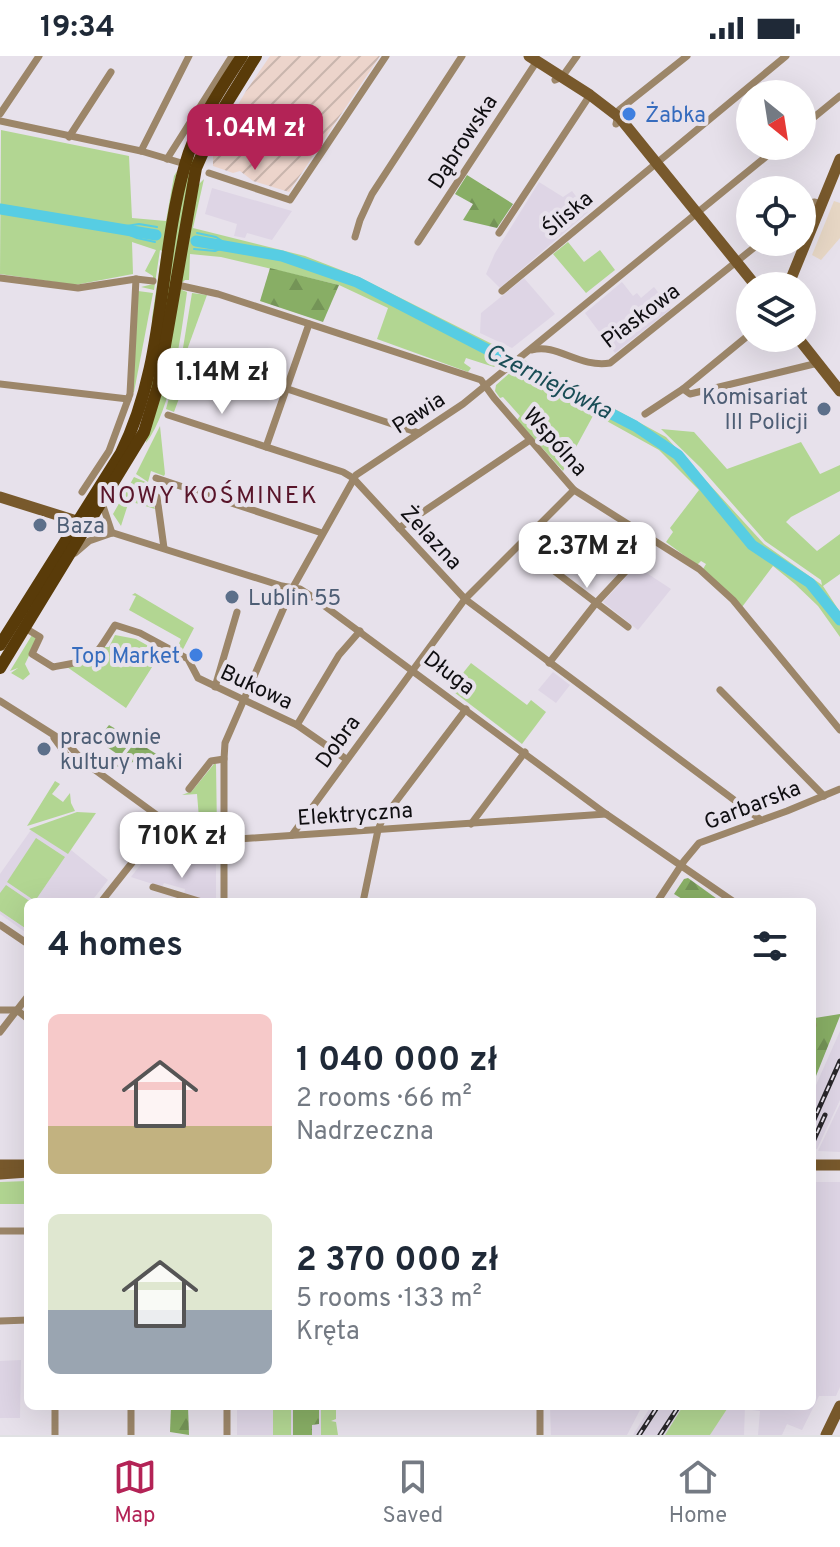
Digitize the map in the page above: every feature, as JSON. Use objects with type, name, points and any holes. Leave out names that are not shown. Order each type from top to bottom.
[{"type":"main road","points":[[0,645],[83,523],[102,503],[139,443],[154,403],[185,164],[206,114],[242,56]]},
{"type":"main road","points":[[179,224],[203,150],[220,114],[256,56]]},
{"type":"main road","points":[[516,56],[533,61],[616,120],[644,148],[745,272]]},
{"type":"main road","points":[[794,272],[840,159]]},
{"type":"main road","points":[[0,668],[67,560],[140,411],[175,252]]},
{"type":"main road","points":[[809,352],[840,391]]},
{"type":"main road","name":"Długa","points":[[0,497],[83,523]]},
{"type":"main road","points":[[0,1165],[24,1165]]},
{"type":"main road","points":[[816,1165],[840,1165]]},
{"type":"main road","points":[[0,1174],[24,1172]]},
{"type":"main road","points":[[826,1435],[838,1414]]},
{"type":"street","points":[[0,114],[39,56]]},
{"type":"street","points":[[141,151],[189,56]]},
{"type":"street","points":[[167,159],[232,56]]},
{"type":"street","points":[[203,150],[203,161],[209,173],[290,200],[386,56]]},
{"type":"street","points":[[355,237],[372,194],[462,56]]},
{"type":"street","points":[[559,78],[577,56]]},
{"type":"street","points":[[616,120],[687,56]]},
{"type":"street","name":"Śliska","points":[[502,291],[786,56]]},
{"type":"street","name":"Dąbrowska","points":[[418,242],[533,61]]},
{"type":"street","points":[[69,137],[111,72]]},
{"type":"street","points":[[816,116],[840,96]]},
{"type":"street","points":[[499,233],[589,98]]},
{"type":"street","points":[[0,121],[141,151],[185,164]]},
{"type":"street","name":"Pawia","points":[[224,898],[225,743],[292,589],[353,478],[485,386],[762,160]]},
{"type":"street","points":[[189,196],[198,180],[209,173]]},
{"type":"street","points":[[816,202],[822,204]]},
{"type":"street","name":"Piaskowa","points":[[524,354],[543,348],[588,364],[610,363],[744,256]]},
{"type":"street","points":[[0,278],[78,288],[136,279],[153,281]]},
{"type":"street","points":[[82,492],[109,451],[128,399],[132,382],[136,279]]},
{"type":"street","name":"Wspólna","points":[[182,286],[218,294],[477,378],[574,490],[699,569],[733,600],[840,730]]},
{"type":"street","points":[[266,447],[309,324]]},
{"type":"street","points":[[554,330],[550,342],[557,352]]},
{"type":"street","points":[[645,414],[683,389],[736,345]]},
{"type":"street","points":[[186,355],[419,433]]},
{"type":"street","points":[[683,389],[690,394],[818,363]]},
{"type":"street","points":[[0,384],[128,399]]},
{"type":"street","name":"Żelazna","points":[[168,415],[343,472],[353,478],[465,599],[761,820]]},
{"type":"street","points":[[399,528],[530,440]]},
{"type":"street","points":[[156,478],[322,533]]},
{"type":"street","name":"Dobra","points":[[292,835],[465,599],[574,490]]},
{"type":"street","points":[[157,497],[164,548]]},
{"type":"street","points":[[67,560],[89,541],[112,533],[102,503]]},
{"type":"street","name":"Długa","points":[[83,523],[300,589],[606,814],[728,898]]},
{"type":"street","points":[[549,663],[596,603],[654,541]]},
{"type":"street","points":[[520,545],[628,627]]},
{"type":"street","points":[[215,687],[237,612]]},
{"type":"street","name":"Bukowa","points":[[25,628],[40,637],[32,654],[53,667],[89,661],[115,625],[140,633],[188,659],[198,678],[297,725],[346,759]]},
{"type":"street","points":[[297,725],[339,655],[360,631]]},
{"type":"street","points":[[720,690],[824,796]]},
{"type":"street","name":"Elektryczna","points":[[0,701],[51,732],[79,753],[84,762],[165,821],[210,838],[224,840],[606,814]]},
{"type":"street","points":[[364,898],[382,820],[466,709]]},
{"type":"street","points":[[471,824],[525,752]]},
{"type":"street","points":[[189,789],[211,761],[224,759]]},
{"type":"street","name":"Garbarska","points":[[660,898],[699,843],[840,789]]},
{"type":"street","points":[[107,898],[165,821]]},
{"type":"street","points":[[153,887],[189,898]]},
{"type":"street","points":[[0,925],[24,941]]},
{"type":"street","points":[[0,1032],[24,1001]]},
{"type":"street","points":[[0,1010],[17,1010],[24,1016]]},
{"type":"street","points":[[0,1231],[24,1231]]},
{"type":"street","points":[[0,1321],[24,1320]]},
{"type":"street","points":[[55,1410],[55,1435]]},
{"type":"street","points":[[131,1410],[131,1435]]},
{"type":"street","points":[[227,1410],[227,1435]]},
{"type":"street","points":[[540,1410],[540,1435]]},
{"type":"shaded area","points":[[270,56],[380,56],[289,192],[253,181],[240,171],[233,173],[213,166],[213,155],[228,122]]},
{"type":"shaded area","points":[[539,182],[563,197],[572,191],[588,212],[500,288],[486,274],[495,253]]},
{"type":"shaded area","points":[[212,188],[292,211],[272,240],[247,233],[245,238],[234,236],[237,224],[205,214]]},
{"type":"shaded area","points":[[834,201],[840,203],[840,238],[821,260],[814,256]]},
{"type":"shaded area","points":[[524,278],[555,314],[512,348],[480,333],[481,313]]},
{"type":"shaded area","points":[[622,282],[633,296],[637,293],[641,298],[654,287],[671,309],[615,353],[585,313]]},
{"type":"shaded area","points":[[636,566],[671,589],[638,630],[603,602]]},
{"type":"shaded area","points":[[553,672],[570,685],[556,703],[538,690]]},
{"type":"shaded area","points":[[31,830],[68,853],[71,850],[108,880],[94,898],[24,898],[24,931],[0,914],[0,874]]},
{"type":"shaded area","points":[[168,830],[216,845],[216,898],[200,898],[184,894],[185,889],[164,883],[162,887],[131,877]]},
{"type":"shaded area","points":[[840,1031],[840,1100],[817,1149],[816,1149],[816,1085]]},
{"type":"shaded area","points":[[840,1104],[840,1152],[818,1151]]},
{"type":"shaded area","points":[[816,1182],[840,1182],[840,1387],[836,1396],[819,1396],[816,1402]]},
{"type":"shaded area","points":[[21,1360],[20,1418],[0,1418],[0,1361]]},
{"type":"shaded area","points":[[237,1410],[321,1410],[321,1435],[237,1435]]},
{"type":"shaded area","points":[[550,1410],[640,1410],[627,1435],[551,1435]]},
{"type":"shaded area","points":[[649,1410],[681,1410],[665,1435],[633,1435]]},
{"type":"shaded area","points":[[726,1410],[745,1410],[744,1435],[710,1435]]},
{"type":"shaded area","points":[[752,1410],[812,1410],[802,1430],[787,1424],[782,1435],[758,1435],[760,1411]]},
{"type":"green space","points":[[1,130],[129,156],[132,218],[166,221],[177,171],[167,221],[191,159],[195,161],[199,184],[204,179],[193,228],[305,256],[359,277],[534,365],[666,437],[764,544],[822,585],[821,580],[765,541],[701,468],[661,429],[694,432],[727,469],[801,442],[820,474],[840,465],[840,491],[786,522],[817,551],[840,534],[840,574],[823,586],[840,612],[840,637],[818,606],[773,566],[742,607],[703,569],[706,564],[701,561],[697,565],[666,542],[673,532],[670,528],[699,490],[659,450],[594,414],[563,471],[517,420],[520,416],[495,391],[496,385],[513,370],[499,363],[494,367],[466,358],[464,363],[471,368],[468,372],[377,339],[388,308],[339,285],[221,257],[190,254],[189,280],[181,284],[182,290],[187,292],[174,371],[163,411],[146,443],[154,390],[147,407],[151,389],[152,318],[162,251],[154,290],[141,287],[153,284],[153,276],[145,271],[156,250],[132,242],[133,274],[75,285],[0,274]]},
{"type":"green space","points":[[467,175],[513,204],[497,228],[463,220],[473,204],[455,194]]},
{"type":"green space","points":[[568,242],[584,262],[600,250],[615,270],[586,293],[553,254]]},
{"type":"green space","points":[[270,268],[339,285],[323,322],[260,301]]},
{"type":"green space","points":[[138,291],[153,293],[132,392]]},
{"type":"green space","points":[[192,293],[207,295],[187,350],[183,348]]},
{"type":"green space","points":[[182,350],[182,360],[197,362],[192,363],[174,412],[166,409]]},
{"type":"green space","points":[[160,426],[165,474],[151,471],[148,482],[136,474]]},
{"type":"green space","points":[[134,477],[155,486],[149,495],[155,509],[129,501],[121,526],[113,514]]},
{"type":"green space","points":[[135,593],[194,628],[181,653],[176,650],[181,639],[129,610]]},
{"type":"green space","points":[[32,635],[37,639],[25,664],[30,674],[23,680],[11,673],[18,668],[10,671]]},
{"type":"green space","points":[[115,635],[136,639],[161,653],[126,708],[67,667],[94,661],[103,647],[109,647]]},
{"type":"green space","points":[[471,663],[527,705],[531,700],[546,712],[522,744],[450,689]]},
{"type":"green space","points":[[109,725],[133,739],[120,756],[97,740]]},
{"type":"green space","points":[[136,741],[161,757],[153,768],[140,760],[116,767]]},
{"type":"green space","points":[[214,764],[215,832],[179,819],[199,818],[197,794],[182,795],[192,791]]},
{"type":"green space","points":[[55,781],[60,784],[52,794],[63,802],[70,793],[75,811],[27,826]]},
{"type":"green space","points":[[77,812],[96,813],[68,854],[29,829]]},
{"type":"green space","points":[[36,838],[65,857],[37,898],[31,898],[7,882]]},
{"type":"green space","points":[[688,878],[716,898],[680,898],[674,894]]},
{"type":"green space","points":[[6,885],[25,898],[24,927],[0,911],[0,893]]},
{"type":"green space","points":[[840,1014],[816,1076],[816,1027],[816,1018]]},
{"type":"green space","points":[[24,1181],[24,1204],[0,1204],[0,1182]]},
{"type":"green space","points":[[171,1410],[188,1410],[189,1435],[170,1432]]},
{"type":"green space","points":[[273,1410],[291,1410],[291,1435],[273,1435]]},
{"type":"green space","points":[[293,1410],[319,1410],[319,1424],[312,1425],[312,1435],[293,1435]]},
{"type":"green space","points":[[321,1410],[336,1410],[336,1419],[331,1421],[336,1422],[338,1435],[321,1435]]},
{"type":"green space","points":[[681,1410],[726,1410],[710,1435],[665,1435]]},
{"type":"waterway","name":"Czerniejówka","points":[[0,209],[156,235]]},
{"type":"waterway","points":[[114,228],[139,224],[157,227]]},
{"type":"waterway","points":[[115,229],[155,242]]},
{"type":"waterway","points":[[197,233],[216,237],[228,245]]},
{"type":"waterway","name":"Czerniejówka","points":[[196,241],[282,256],[357,282],[635,426],[678,455],[752,545],[810,583],[840,620]]},
{"type":"waterway","points":[[194,249],[215,251],[230,245]]},
{"type":"railway","points":[[816,1115],[840,1061]]},
{"type":"railway","points":[[816,1135],[825,1115]]},
{"type":"railway","points":[[639,1435],[655,1410]]},
{"type":"railway","points":[[660,1435],[676,1410]]},
{"type":"place","name":"Żabka","points":[[629,114]]},
{"type":"place","name":"Komisariat III Policji","points":[[824,409]]},
{"type":"place","name":"Baza","points":[[40,525]]},
{"type":"place","name":"Lublin 55","points":[[232,597]]},
{"type":"place","name":"Top Market","points":[[196,655]]},
{"type":"place","name":"pracownie kultury maki","points":[[44,749]]},
{"type":"district","name":"NOWY KOŚMINEK","points":[[209,495]]}]
